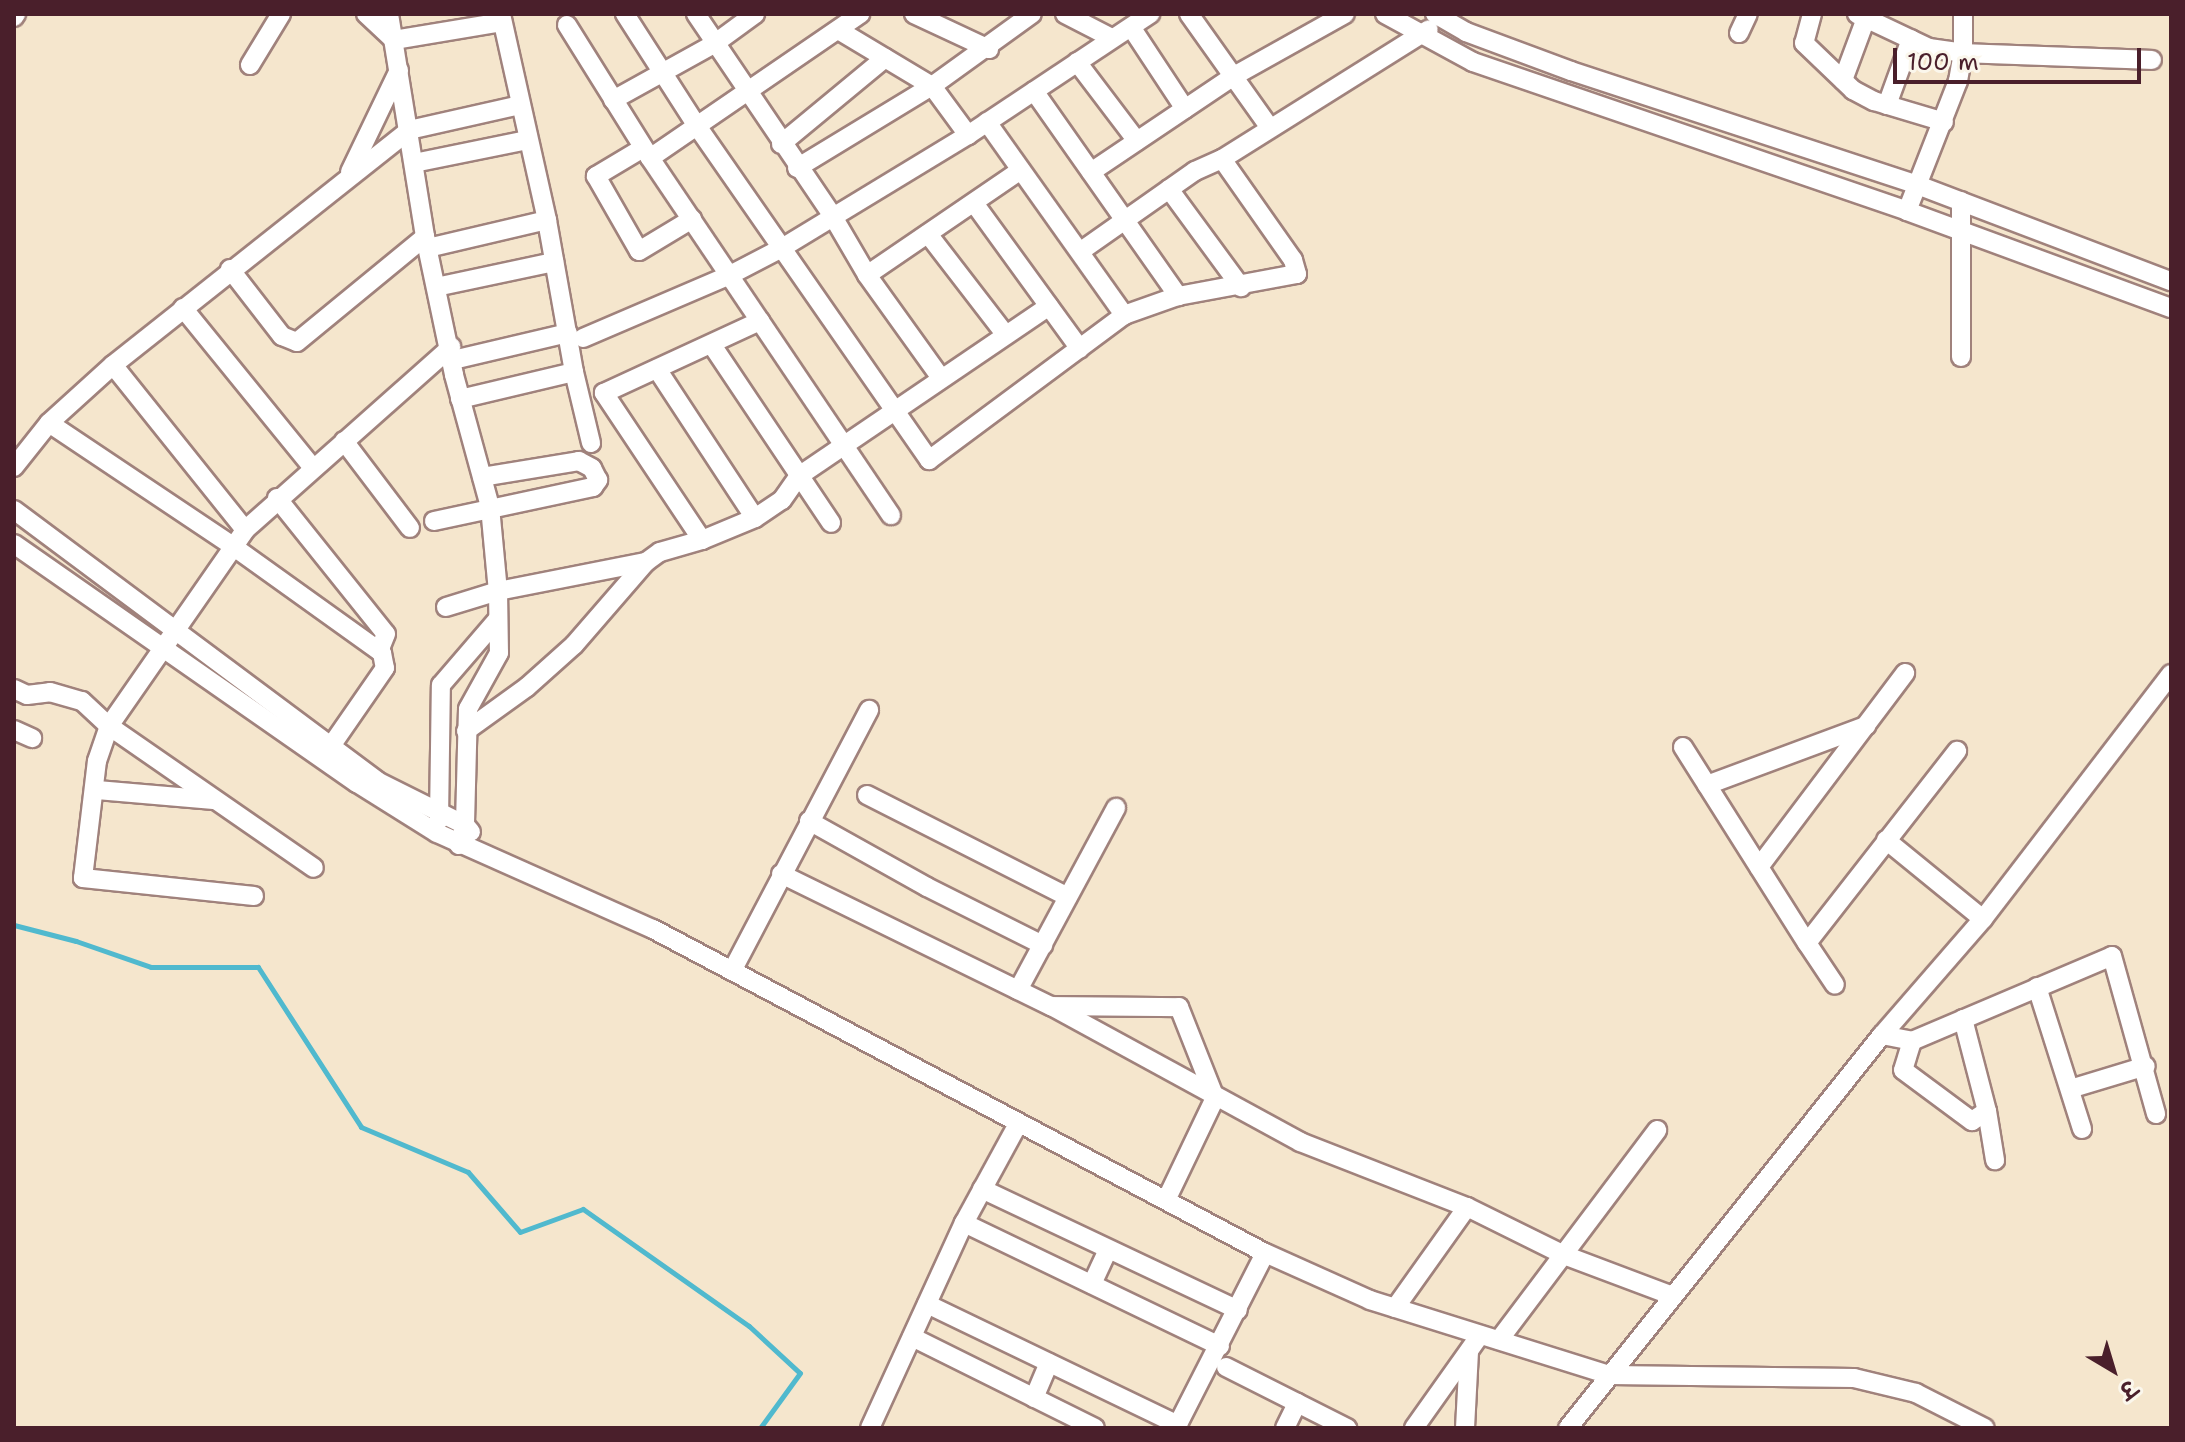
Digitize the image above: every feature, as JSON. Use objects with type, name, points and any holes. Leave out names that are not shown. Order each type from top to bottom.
[{"type":"street","points":[[250,65],[281,14]]},
{"type":"street","points":[[366,14],[394,40]]},
{"type":"street","points":[[389,14],[436,287],[460,399],[490,507],[498,591],[499,653],[471,700],[466,731],[465,825],[459,845]]},
{"type":"street","points":[[625,14],[697,126],[929,460],[1124,315],[1178,296],[1241,287],[1297,274],[1293,260],[1222,159]]},
{"type":"street","points":[[696,14],[797,168],[832,215],[867,275],[941,378]]},
{"type":"street","points":[[613,100],[714,44],[755,14]]},
{"type":"street","points":[[692,219],[639,251],[596,176],[697,126],[840,31],[860,14]]},
{"type":"street","points":[[914,14],[989,49]]},
{"type":"street","points":[[797,168],[989,49],[1032,14]]},
{"type":"street","points":[[1065,14],[1112,38]]},
{"type":"street","points":[[254,896],[83,878],[97,790],[97,761],[109,726],[245,530],[277,498],[452,354],[576,336],[730,275],[782,248],[968,135],[1150,14]]},
{"type":"street","points":[[1189,14],[1270,128]]},
{"type":"street","points":[[1091,172],[1234,76],[1345,14]]},
{"type":"street","points":[[1385,14],[1457,56],[1907,211],[2171,308]]},
{"type":"street","points":[[1739,33],[1748,14]]},
{"type":"street","points":[[1812,14],[1804,43],[1853,90],[1887,105],[1944,122]]},
{"type":"street","points":[[1907,211],[1915,184],[1944,122],[1963,53],[1963,14]]},
{"type":"street","points":[[1081,251],[1169,189],[1420,35],[1445,16],[1466,32],[1548,62],[1915,184],[2171,281]]},
{"type":"street","points":[[1843,80],[1862,16],[1929,48],[1963,53],[2152,60]]},
{"type":"street","points":[[394,40],[501,18],[554,262],[576,336],[574,372],[591,443]]},
{"type":"street","points":[[567,25],[647,153],[891,515]]},
{"type":"street","points":[[1131,27],[1185,109]]},
{"type":"street","points":[[840,31],[932,86],[968,135]]},
{"type":"street","points":[[1887,105],[1911,39]]},
{"type":"street","points":[[781,144],[885,58]]},
{"type":"street","points":[[1077,62],[1137,141]]},
{"type":"street","points":[[1538,85],[1548,62]]},
{"type":"street","points":[[349,174],[399,70]]},
{"type":"street","points":[[1034,91],[1178,296]]},
{"type":"street","points":[[14,467],[49,423],[113,365],[349,174],[409,130],[520,105]]},
{"type":"street","points":[[1665,130],[1675,105]]},
{"type":"street","points":[[987,122],[1124,315]]},
{"type":"street","points":[[414,163],[527,140]]},
{"type":"street","points":[[867,275],[1021,170]]},
{"type":"street","points":[[1169,189],[1241,287]]},
{"type":"street","points":[[1961,201],[1961,357]]},
{"type":"street","points":[[974,203],[1080,349]]},
{"type":"street","points":[[230,269],[282,336],[297,342],[427,242],[547,220]]},
{"type":"street","points":[[928,234],[1005,334]]},
{"type":"street","points":[[436,287],[554,262]]},
{"type":"street","points":[[466,731],[527,687],[574,645],[646,562],[660,552],[702,540],[755,518],[782,500],[799,476],[1049,306]]},
{"type":"street","points":[[183,308],[313,468]]},
{"type":"street","points":[[702,540],[604,393],[760,321]]},
{"type":"street","points":[[712,345],[831,523]]},
{"type":"street","points":[[113,365],[245,530]]},
{"type":"street","points":[[657,369],[755,518]]},
{"type":"street","points":[[460,399],[574,372]]},
{"type":"street","points":[[49,423],[234,547],[386,659],[385,668],[331,746]]},
{"type":"street","points":[[344,441],[410,528]]},
{"type":"street","points":[[434,521],[593,487],[598,480],[592,468],[579,461],[482,477]]},
{"type":"street","points":[[277,498],[386,634],[379,651]]},
{"type":"street","points":[[14,510],[175,627],[377,781],[465,825],[487,854]]},
{"type":"street","points":[[14,544],[357,783],[437,833],[653,929],[1018,1124],[1167,1198],[1265,1253],[1395,1308],[1610,1375],[1854,1378],[1916,1393],[1985,1428]]},
{"type":"street","points":[[446,607],[498,591],[646,562]]},
{"type":"street","points":[[437,833],[440,812],[440,693],[445,677],[474,651],[497,620]]},
{"type":"street","points":[[1759,867],[1905,673]]},
{"type":"street","points":[[1568,1428],[1882,1035],[1983,919],[2171,674]]},
{"type":"street","points":[[14,689],[27,695],[50,692],[82,701],[109,726],[314,868]]},
{"type":"street","points":[[440,693],[460,717],[466,731]]},
{"type":"street","points":[[732,971],[869,710]]},
{"type":"street","points":[[1707,785],[1866,726]]},
{"type":"street","points":[[14,730],[32,738]]},
{"type":"street","points":[[1683,747],[1835,985]]},
{"type":"street","points":[[1807,943],[1957,751]]},
{"type":"street","points":[[97,790],[217,800]]},
{"type":"street","points":[[867,795],[1068,897]]},
{"type":"street","points":[[1018,990],[1116,808]]},
{"type":"street","points":[[809,821],[927,887],[1043,945]]},
{"type":"street","points":[[1886,840],[1983,919]]},
{"type":"street","points":[[781,874],[1051,1006],[1300,1142],[1467,1207],[1564,1255],[1673,1296]]},
{"type":"street","points":[[1882,1035],[1912,1041],[2112,956],[2146,1066],[2156,1114]]},
{"type":"street","points":[[2037,987],[2082,1129]]},
{"type":"street","points":[[1051,1006],[1179,1007],[1215,1098],[1167,1198]]},
{"type":"street","points":[[1963,1019],[1987,1111],[1995,1160]]},
{"type":"street","points":[[1882,1035],[1903,1070],[1972,1121],[1987,1111]]},
{"type":"street","points":[[1903,1070],[1912,1041]]},
{"type":"street","points":[[2070,1089],[2146,1066]]},
{"type":"street","points":[[876,1426],[964,1223],[1018,1124]]},
{"type":"street","points":[[1499,1340],[1657,1130]]},
{"type":"street","points":[[982,1189],[1238,1310]]},
{"type":"street","points":[[1395,1308],[1467,1207]]},
{"type":"street","points":[[964,1223],[1220,1346]]},
{"type":"street","points":[[1092,1284],[1108,1249]]},
{"type":"street","points":[[927,1304],[1177,1426],[1265,1253]]},
{"type":"street","points":[[1414,1428],[1480,1335]]},
{"type":"street","points":[[912,1337],[1095,1428]]},
{"type":"street","points":[[1465,1428],[1469,1351]]},
{"type":"street","points":[[1034,1398],[1049,1363]]},
{"type":"street","points":[[1226,1367],[1347,1428]]},
{"type":"street","points":[[1285,1428],[1297,1403]]},
{"type":"waterway","points":[[14,925],[76,941],[151,967],[258,967],[361,1127],[468,1172],[520,1232],[583,1209],[749,1326],[800,1373],[760,1428]]}]
